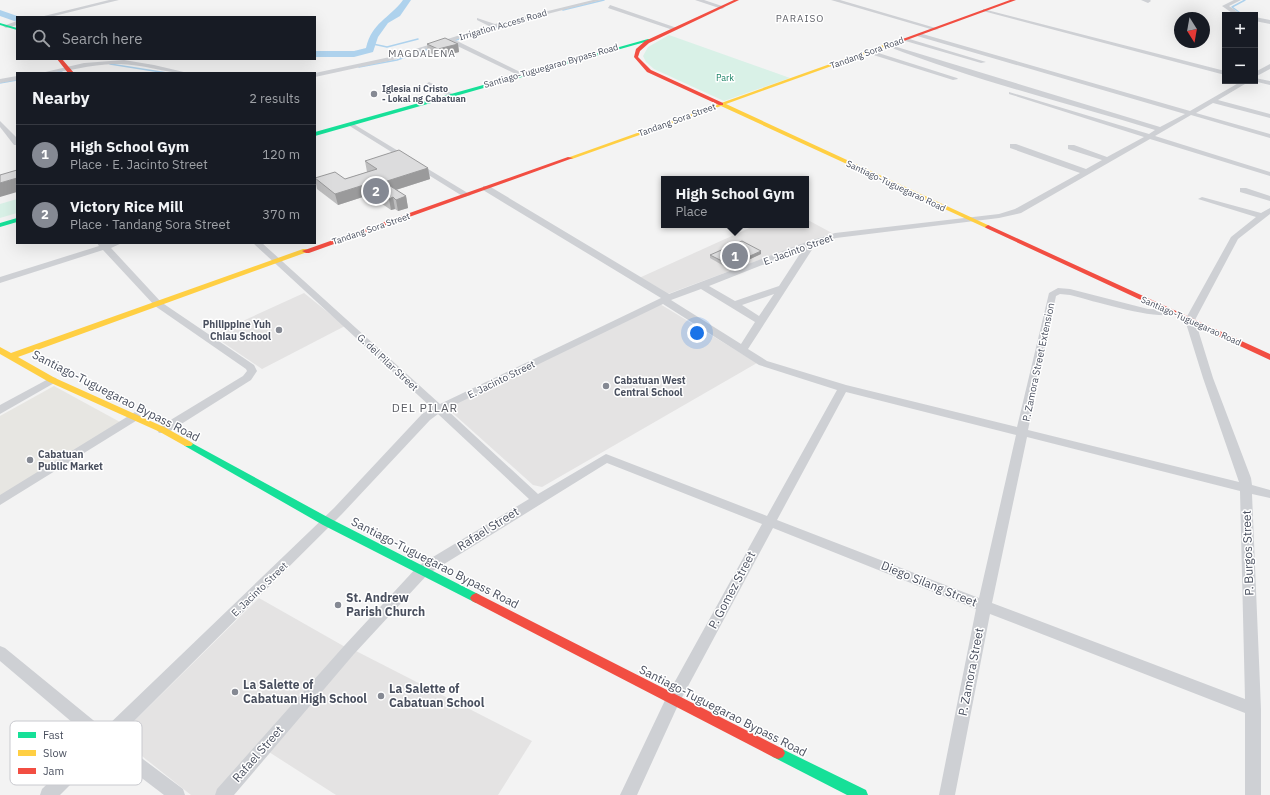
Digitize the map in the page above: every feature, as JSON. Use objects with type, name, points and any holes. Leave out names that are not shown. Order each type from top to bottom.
[{"type":"main road","name":"Santiago-Tuguegarao Road","points":[[737,0],[650,40],[638,50],[636,58],[649,71],[969,220],[1270,357]]},
{"type":"main road","name":"Tandang Sora Road","points":[[720,104],[936,29],[1014,0]]},
{"type":"main road","points":[[3,25],[16,29]]},
{"type":"main road","name":"Santiago-Tuguegarao Bypass Road","points":[[316,134],[522,74],[650,40]]},
{"type":"main road","points":[[595,54],[610,55],[619,58]]},
{"type":"main road","points":[[60,60],[69,71]]},
{"type":"main road","points":[[630,63],[649,71]]},
{"type":"main road","name":"Tandang Sora Street","points":[[11,356],[720,104]]},
{"type":"main road","points":[[0,224],[16,220]]},
{"type":"main road","name":"Santiago-Tuguegarao Bypass Road","points":[[0,350],[52,380],[135,416],[163,430],[327,522],[861,795]]},
{"type":"street","points":[[47,16],[116,0]]},
{"type":"street","name":"Irrigation Access Road","points":[[316,74],[391,59],[494,26],[599,0]]},
{"type":"street","points":[[698,0],[722,7]]},
{"type":"street","points":[[834,0],[936,29]]},
{"type":"street","points":[[1234,12],[1225,6],[1238,0]]},
{"type":"street","points":[[610,6],[675,29]]},
{"type":"street","points":[[985,10],[1222,72]]},
{"type":"street","points":[[479,19],[494,26]]},
{"type":"street","points":[[1258,20],[1270,22]]},
{"type":"street","points":[[3,25],[16,23]]},
{"type":"street","points":[[919,35],[1189,114],[1270,136]]},
{"type":"street","points":[[904,39],[983,62]]},
{"type":"street","points":[[449,40],[522,74]]},
{"type":"street","points":[[889,45],[964,70],[1162,130]]},
{"type":"street","points":[[869,52],[955,79]]},
{"type":"street","points":[[56,72],[69,71],[92,64],[123,62],[179,72]]},
{"type":"street","points":[[1258,73],[1270,66]]},
{"type":"street","points":[[0,81],[16,78]]},
{"type":"street","points":[[1258,81],[1270,83]]},
{"type":"street","points":[[429,84],[451,95]]},
{"type":"street","name":"E. Jacinto Street","points":[[124,721],[327,522],[426,417],[438,409],[666,299],[812,243],[835,236],[999,216],[1018,211],[1242,84]]},
{"type":"street","points":[[1011,93],[1270,174]]},
{"type":"street","points":[[1213,100],[1270,116]]},
{"type":"street","points":[[0,123],[15,138]]},
{"type":"street","points":[[350,124],[467,195]]},
{"type":"street","points":[[0,139],[15,138]]},
{"type":"street","points":[[1013,146],[1086,172]]},
{"type":"street","points":[[1071,147],[1108,160]]},
{"type":"street","points":[[486,188],[666,299],[763,363],[843,388],[1270,494]]},
{"type":"street","points":[[1243,190],[1270,198]]},
{"type":"street","points":[[1202,199],[1266,213]]},
{"type":"street","points":[[1190,320],[1213,275],[1235,237],[1266,213]]},
{"type":"street","points":[[742,350],[812,243]]},
{"type":"street","name":"G. del Pilar Street","points":[[258,244],[536,499]]},
{"type":"street","points":[[0,280],[102,245],[158,304],[250,367],[252,371],[247,378],[163,430]]},
{"type":"street","points":[[701,285],[736,304],[761,320]]},
{"type":"street","points":[[736,304],[782,288]]},
{"type":"street","name":"P. Zamora Street Extension","points":[[1023,433],[1052,295],[1058,291],[1070,292],[1148,312],[1172,312]]},
{"type":"street","name":"P. Burgos Street","points":[[1190,320],[1208,378],[1245,478],[1253,709],[1253,795]]},
{"type":"street","name":"Tandang Sora Street","points":[[0,360],[11,356]]},
{"type":"street","points":[[0,410],[52,380]]},
{"type":"street","name":"P. Gomez Street","points":[[628,795],[673,699],[843,388]]},
{"type":"street","points":[[0,501],[135,416]]},
{"type":"street","name":"P. Zamora Street","points":[[947,795],[984,606],[1023,433]]},
{"type":"street","name":"Diego Silang Street","points":[[606,458],[984,606],[1253,709]]},
{"type":"street","name":"Rafael Street","points":[[223,795],[349,650],[423,570],[536,499],[606,458]]},
{"type":"street","points":[[0,652],[82,721]]},
{"type":"street","points":[[142,768],[177,795]]},
{"type":"street","name":"E. Jacinto Street","points":[[48,795],[58,785]]},
{"type":"shaded area","points":[[809,221],[832,233],[665,295],[639,278],[749,228],[809,228]]},
{"type":"shaded area","name":"Philippine Yuh Chiau School","points":[[304,293],[345,326],[262,369],[212,335]]},
{"type":"shaded area","name":"Cabatuan West Central School","points":[[660,304],[757,363],[542,487],[533,485],[447,408]]},
{"type":"shaded area","name":"Cabatuan Public Market","points":[[54,386],[120,422],[0,497],[0,416]]},
{"type":"shaded area","name":"La Salette of Cabatuan High School","points":[[259,598],[347,648],[216,795],[191,795],[142,756],[142,721],[134,721]]},
{"type":"shaded area","name":"La Salette of Cabatuan School","points":[[356,651],[532,741],[498,795],[336,795],[269,752]]},
{"type":"green space","name":"Park","points":[[669,35],[790,78],[724,101],[654,69],[646,62],[643,56],[648,47]]},
{"type":"green space","points":[[16,199],[16,213],[0,218],[0,204]]},
{"type":"building","points":[[445,38],[458,44],[438,49],[427,44]]},
{"type":"building","points":[[399,150],[428,168],[384,182],[406,196],[396,200],[393,197],[389,199],[367,184],[335,194],[316,179],[335,172],[345,179],[377,169],[365,161]]},
{"type":"building","points":[[16,170],[16,178],[0,183],[0,175]]},
{"type":"building","points":[[742,241],[761,251],[730,265],[710,255]]},
{"type":"waterway","points":[[316,54],[354,54],[370,50],[373,37],[385,21],[397,14],[407,0]]},
{"type":"waterway","points":[[563,10],[604,0]]},
{"type":"waterway","points":[[1239,12],[1232,7],[1245,0]]},
{"type":"waterway","points":[[0,13],[16,19]]},
{"type":"waterway","points":[[453,41],[499,26]]},
{"type":"waterway","points":[[373,44],[387,47],[418,39]]},
{"type":"waterway","points":[[359,67],[397,60],[431,48]]},
{"type":"waterway","points":[[110,64],[161,72]]},
{"type":"waterway","points":[[57,72],[62,71]]},
{"type":"waterway","points":[[0,83],[16,80]]},
{"type":"traffic: fast","points":[[0,24],[16,29]]},
{"type":"traffic: fast","points":[[316,134],[650,40]]},
{"type":"traffic: fast","points":[[0,225],[16,220]]},
{"type":"traffic: fast","points":[[188,444],[327,522],[476,598]]},
{"type":"traffic: fast","points":[[778,753],[861,795]]},
{"type":"traffic: slow","points":[[570,158],[891,44]]},
{"type":"traffic: slow","points":[[721,104],[988,227]]},
{"type":"traffic: slow","points":[[11,356],[306,251]]},
{"type":"traffic: slow","points":[[0,350],[52,380],[163,430],[188,444]]},
{"type":"traffic: jam","points":[[721,104],[649,71],[636,57],[638,50],[647,42],[737,0]]},
{"type":"traffic: jam","points":[[891,44],[1014,0]]},
{"type":"traffic: jam","points":[[60,60],[70,72]]},
{"type":"traffic: jam","points":[[306,251],[570,158]]},
{"type":"traffic: jam","points":[[988,227],[1270,357]]},
{"type":"traffic: jam","points":[[476,598],[778,753]]},
{"type":"place","name":"Iglesia ni Cristo - Lokal ng Cabatuan","points":[[374,94]]},
{"type":"place","name":"Victory Rice Mill","points":[[376,191]]},
{"type":"place","name":"High School Gym","points":[[735,256]]},
{"type":"place","name":"Philippine Yuh Chiau School","points":[[279,330]]},
{"type":"place","name":"Cabatuan West Central School","points":[[606,386]]},
{"type":"place","name":"Cabatuan Public Market","points":[[30,460]]},
{"type":"place","name":"St. Andrew Parish Church","points":[[338,605]]},
{"type":"place","name":"La Salette of Cabatuan High School","points":[[235,692]]},
{"type":"place","name":"La Salette of Cabatuan School","points":[[381,696]]},
{"type":"district","name":"PARAISO","points":[[800,18]]},
{"type":"district","name":"MAGDALENA","points":[[422,53]]},
{"type":"district","name":"DEL PILAR","points":[[425,408]]}]
